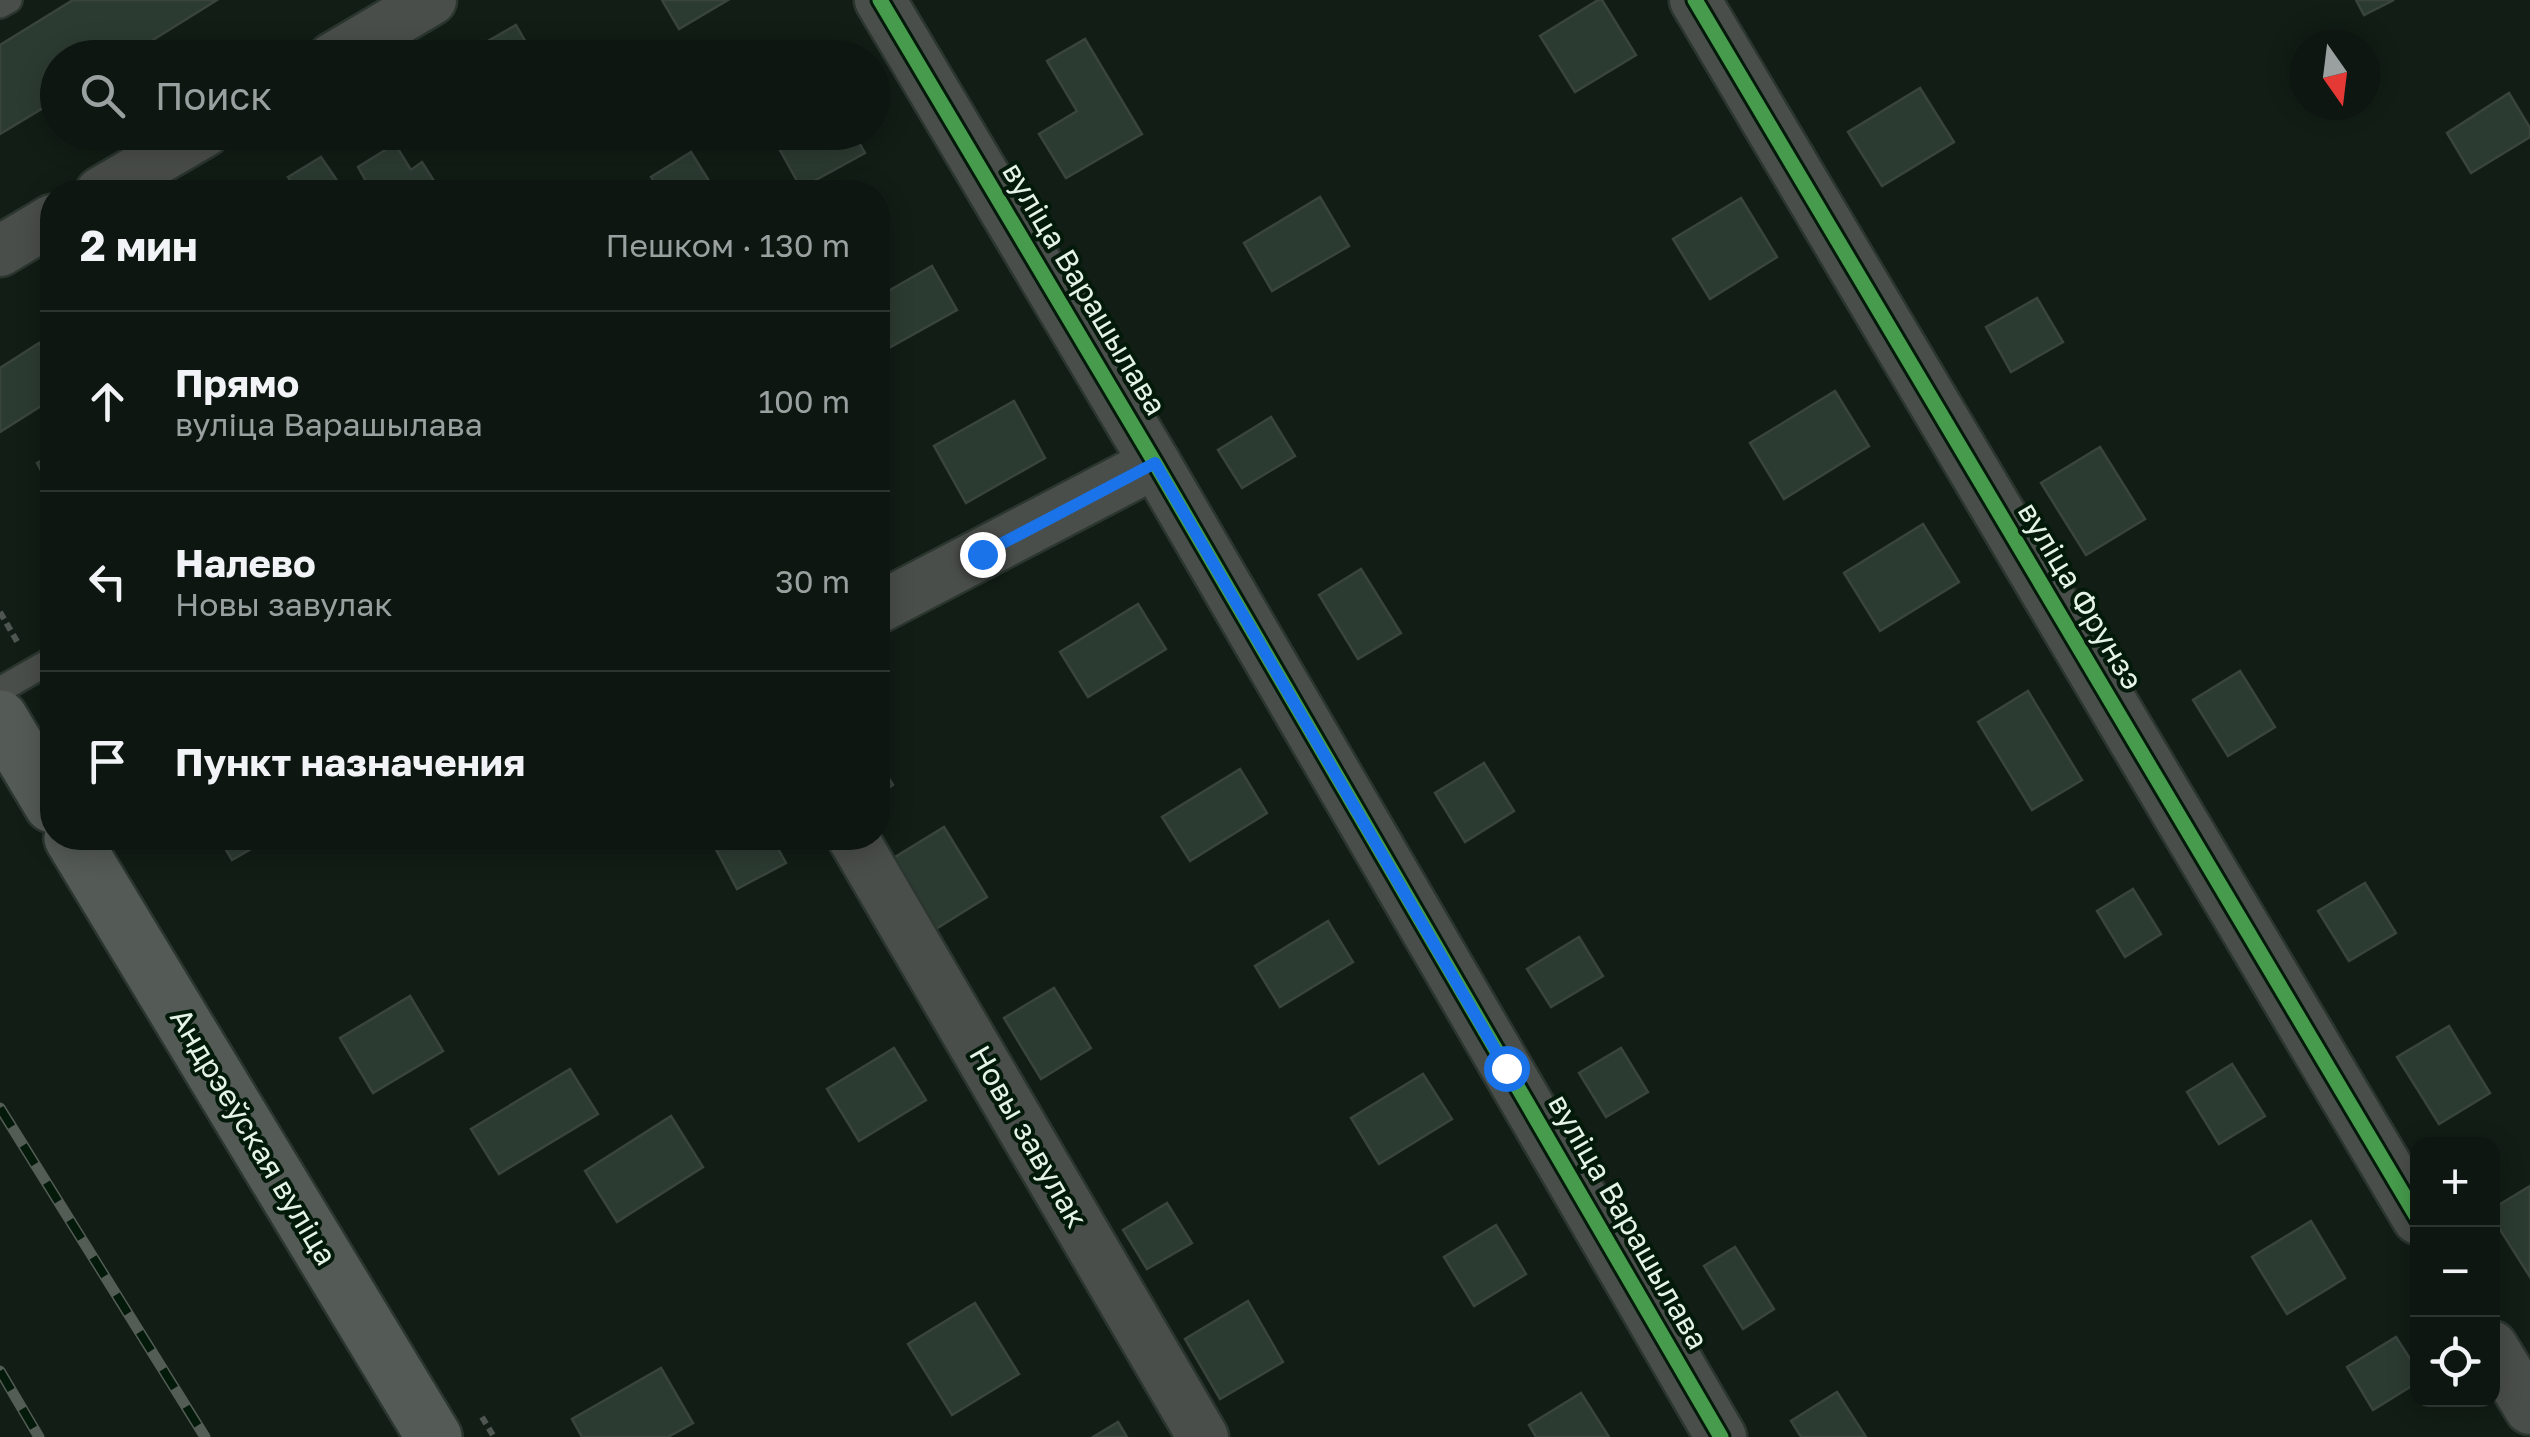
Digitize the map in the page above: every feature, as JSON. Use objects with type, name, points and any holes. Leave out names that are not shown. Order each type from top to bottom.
[{"type":"main road","points":[[0,718],[40,785]]},
{"type":"main road","name":"Андрэеўская вуліца","points":[[79,850],[434,1437]]},
{"type":"street","points":[[364,40],[432,0]]},
{"type":"street","name":"вуліца Варашылава","points":[[880,0],[1155,463],[1721,1437]]},
{"type":"street","name":"вуліца Фрунзэ","points":[[1694,0],[2410,1206]]},
{"type":"street","points":[[121,180],[173,150]]},
{"type":"street","points":[[0,251],[40,227]]},
{"type":"street","points":[[890,602],[1155,463]]},
{"type":"street","name":"Новы завулак","points":[[860,850],[1204,1437]]},
{"type":"street","points":[[2500,1359],[2530,1409]]},
{"type":"lane","points":[[0,5],[8,0]]},
{"type":"lane","points":[[0,690],[40,667]]},
{"type":"building","points":[[73,0],[217,0],[153,40],[40,40],[40,110],[0,134],[0,45]]},
{"type":"building","points":[[662,0],[728,0],[679,29]]},
{"type":"building","points":[[1602,0],[1636,55],[1575,92],[1540,36]]},
{"type":"building","points":[[2356,0],[2394,0],[2364,15]]},
{"type":"building","points":[[516,25],[525,40],[490,40]]},
{"type":"building","points":[[1085,39],[1142,134],[1066,178],[1039,134],[1077,111],[1047,61]]},
{"type":"building","points":[[1920,88],[1954,142],[1882,186],[1848,132]]},
{"type":"building","points":[[2509,93],[2530,128],[2530,137],[2471,173],[2447,133]]},
{"type":"building","points":[[385,150],[399,150],[411,170],[422,162],[433,180],[365,180],[358,167]]},
{"type":"building","points":[[780,150],[865,153],[816,180],[797,180]]},
{"type":"building","points":[[691,152],[708,180],[653,180],[651,177]]},
{"type":"building","points":[[321,157],[337,180],[290,180],[288,177]]},
{"type":"building","points":[[1320,197],[1349,246],[1272,291],[1244,243]]},
{"type":"building","points":[[1741,198],[1777,257],[1710,299],[1673,239]]},
{"type":"building","points":[[932,266],[957,310],[890,347],[890,290]]},
{"type":"building","points":[[2037,298],[2063,342],[2011,372],[1986,327]]},
{"type":"building","points":[[39,343],[40,407],[0,432],[0,368]]},
{"type":"building","points":[[1835,391],[1869,446],[1784,499],[1750,443]]},
{"type":"building","points":[[1014,401],[1045,458],[966,503],[934,446]]},
{"type":"building","points":[[1271,417],[1295,456],[1242,488],[1218,450]]},
{"type":"building","points":[[2100,447],[2145,519],[2086,555],[2041,483]]},
{"type":"building","points":[[1923,524],[1959,582],[1880,631],[1844,573]]},
{"type":"building","points":[[1361,569],[1401,633],[1358,659],[1319,595]]},
{"type":"building","points":[[1138,604],[1166,649],[1088,697],[1060,652]]},
{"type":"building","points":[[2240,671],[2275,727],[2228,756],[2193,700]]},
{"type":"building","points":[[2028,691],[2082,780],[2032,810],[1978,722]]},
{"type":"building","points":[[1484,763],[1514,811],[1465,842],[1435,793]]},
{"type":"building","points":[[1240,769],[1267,813],[1190,861],[1162,817]]},
{"type":"building","points":[[944,827],[987,897],[931,932],[887,862]]},
{"type":"building","points":[[226,850],[249,850],[232,860]]},
{"type":"building","points":[[716,850],[779,850],[786,863],[737,889]]},
{"type":"building","points":[[2365,883],[2396,933],[2349,961],[2318,911]]},
{"type":"building","points":[[2133,889],[2161,934],[2125,957],[2097,911]]},
{"type":"building","points":[[1328,921],[1353,962],[1280,1007],[1255,966]]},
{"type":"building","points":[[1579,937],[1603,976],[1551,1007],[1527,969]]},
{"type":"building","points":[[1054,988],[1091,1048],[1041,1079],[1004,1018]]},
{"type":"building","points":[[410,996],[443,1051],[373,1093],[340,1038]]},
{"type":"building","points":[[2449,1026],[2490,1093],[2439,1124],[2397,1057]]},
{"type":"building","points":[[894,1048],[926,1100],[859,1141],[827,1089]]},
{"type":"building","points":[[1621,1048],[1648,1092],[1606,1117],[1579,1073]]},
{"type":"building","points":[[2232,1064],[2265,1116],[2219,1144],[2187,1092]]},
{"type":"building","points":[[570,1069],[598,1114],[499,1174],[471,1129]]},
{"type":"building","points":[[1423,1074],[1452,1119],[1379,1164],[1351,1118]]},
{"type":"building","points":[[671,1116],[703,1167],[617,1222],[585,1171]]},
{"type":"building","points":[[2530,1186],[2530,1277],[2500,1230],[2500,1204]]},
{"type":"building","points":[[1167,1203],[1192,1243],[1147,1269],[1123,1230]]},
{"type":"building","points":[[2311,1221],[2345,1278],[2287,1314],[2252,1257]]},
{"type":"building","points":[[1496,1225],[1526,1274],[1474,1306],[1444,1257]]},
{"type":"building","points":[[1735,1247],[1774,1309],[1743,1329],[1704,1266]]},
{"type":"building","points":[[1248,1301],[1283,1362],[1220,1399],[1185,1339]]},
{"type":"building","points":[[975,1303],[1019,1374],[952,1415],[908,1344]]},
{"type":"building","points":[[2396,1337],[2410,1359],[2410,1387],[2373,1410],[2347,1367]]},
{"type":"building","points":[[661,1368],[693,1423],[668,1437],[582,1437],[572,1419]]},
{"type":"building","points":[[1837,1392],[1866,1437],[1801,1437],[1791,1421]]},
{"type":"building","points":[[1581,1393],[1609,1437],[1536,1437],[1529,1425]]},
{"type":"building","points":[[1118,1422],[1127,1437],[1093,1437]]},
{"type":"railway","points":[[0,1108],[205,1437]]},
{"type":"railway","points":[[0,1371],[39,1437]]},
{"type":"cycle path","points":[[880,0],[1155,463],[1721,1437]]},
{"type":"cycle path","points":[[1695,0],[2410,1206]]},
{"type":"route","points":[[982,554],[1155,463],[1506,1068]]}]
